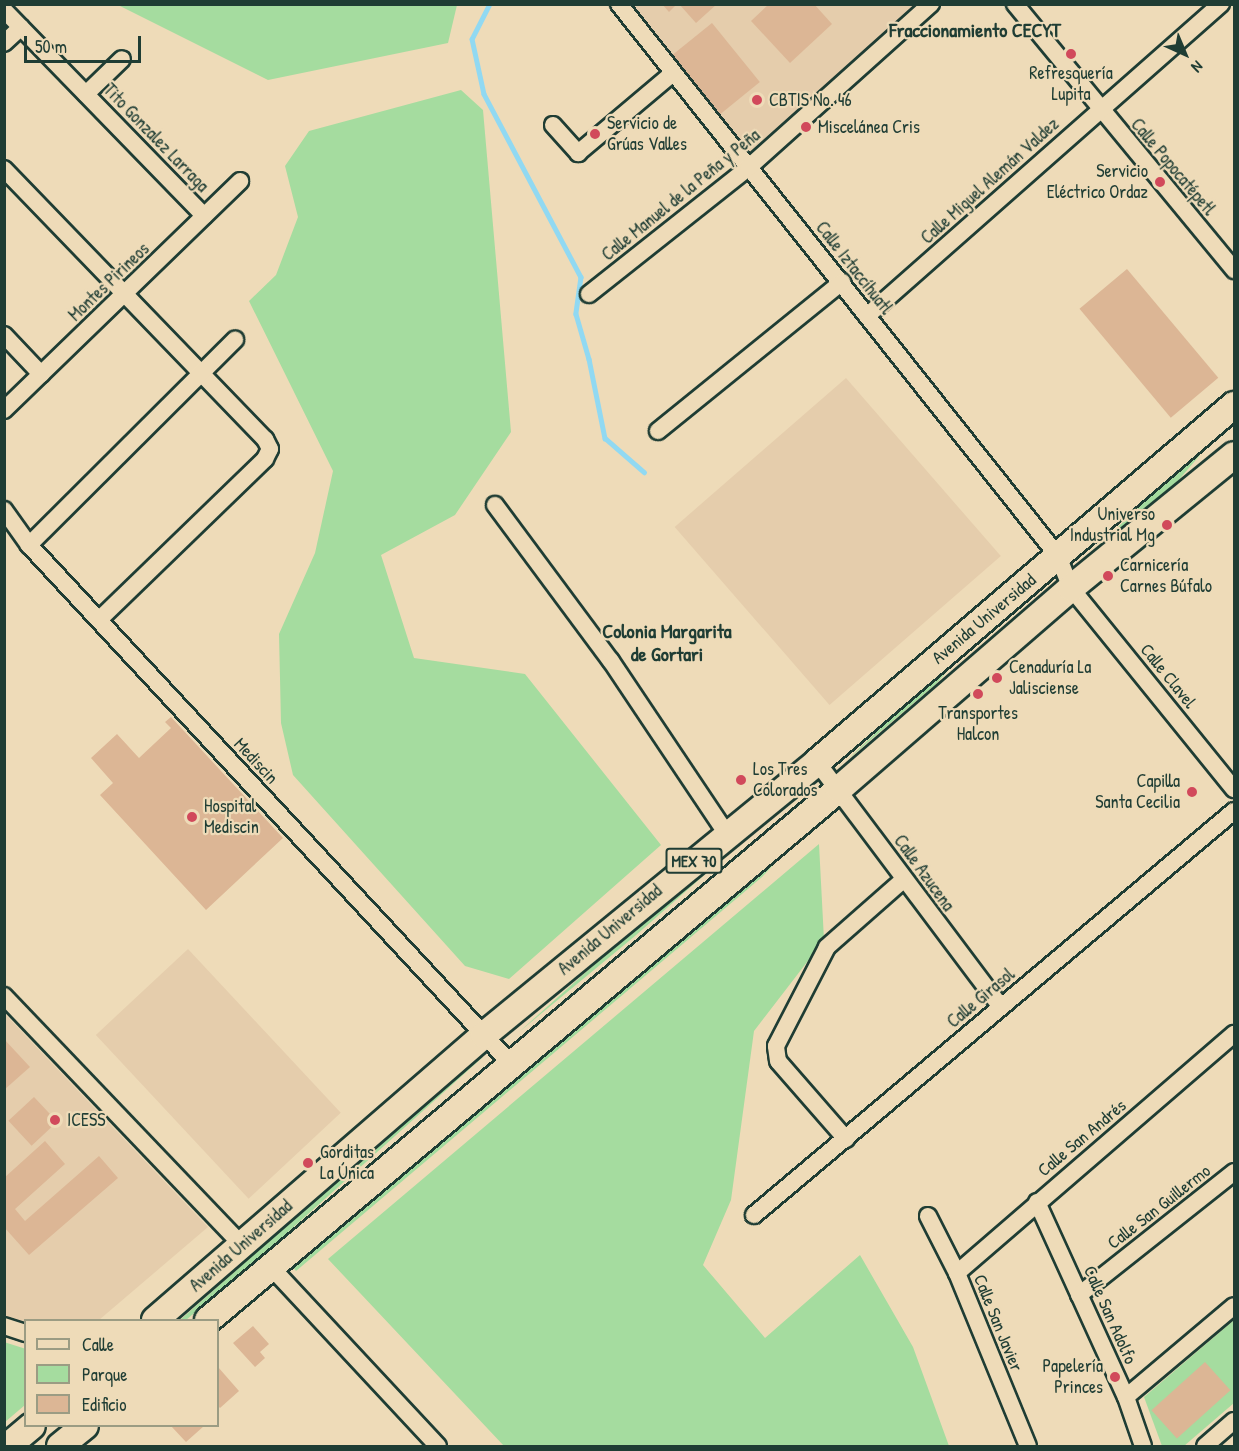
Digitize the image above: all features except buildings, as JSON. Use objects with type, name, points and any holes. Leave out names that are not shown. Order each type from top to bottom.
[{"type":"main road","name":"Avenida Universidad","points":[[156,1319],[484,1035],[817,762],[1234,405]]},
{"type":"main road","name":"Avenida Universidad","points":[[209,1319],[839,789],[1071,588],[1234,455]]},
{"type":"main road","points":[[8,1446],[30,1427]]},
{"type":"main road","points":[[60,1446],[83,1427]]},
{"type":"street","name":"Calle Iztaccíhuatl","points":[[619,4],[1058,556],[1071,588]]},
{"type":"street","name":"Calle Manuel de la Peña y Peña","points":[[589,294],[748,168],[931,4]]},
{"type":"street","name":"Calle Popocatépetl","points":[[1015,4],[1099,111],[1234,270]]},
{"type":"street","name":"Calle Miguel Alemán Valdez","points":[[867,316],[1221,4]]},
{"type":"street","name":"Tito Gonzalez Larraga","points":[[4,10],[204,216]]},
{"type":"street","points":[[4,43],[21,27]]},
{"type":"street","points":[[86,94],[122,58]]},
{"type":"street","points":[[553,125],[578,153],[673,73]]},
{"type":"street","points":[[4,169],[266,439],[270,449],[265,459],[99,620]]},
{"type":"street","name":"Montes Pirineos","points":[[4,410],[240,181]]},
{"type":"street","points":[[658,431],[842,282]]},
{"type":"street","points":[[4,335],[41,374]]},
{"type":"street","points":[[29,545],[236,340]]},
{"type":"street","points":[[495,505],[611,661],[727,834]]},
{"type":"street","name":"Mediscin","points":[[4,510],[29,545],[512,1065]]},
{"type":"street","name":"Calle Clavel","points":[[1071,588],[1234,789]]},
{"type":"street","name":"Calle Azucena","points":[[817,762],[1000,1007]]},
{"type":"street","name":"Calle Girasol","points":[[754,1215],[1234,811]]},
{"type":"street","points":[[846,1139],[778,1061],[776,1046],[827,947],[903,880]]},
{"type":"street","points":[[4,996],[242,1245]]},
{"type":"street","name":"Calle San Andrés","points":[[957,1273],[1234,1034]]},
{"type":"street","name":"Calle San Guillermo","points":[[1079,1295],[1234,1172]]},
{"type":"street","name":"Calle San Adolfo","points":[[1037,1202],[1126,1397],[1143,1446]]},
{"type":"street","name":"Calle San Javier","points":[[928,1216],[957,1273],[1028,1446]]},
{"type":"street","points":[[271,1267],[438,1446]]},
{"type":"street","points":[[1126,1397],[1234,1306]]},
{"type":"street","points":[[4,1326],[24,1332]]},
{"type":"street","points":[[1206,1446],[1234,1421]]},
{"type":"shaded area","name":"CBTIS No. 46","points":[[628,5],[919,5],[748,155]]},
{"type":"shaded area","points":[[846,378],[1001,556],[830,705],[675,527]]},
{"type":"shaded area","points":[[188,949],[341,1113],[249,1199],[96,1035]]},
{"type":"shaded area","name":"ICESS","points":[[4,1013],[208,1227],[100,1319],[24,1319],[24,1323],[5,1316]]},
{"type":"green space","points":[[118,5],[457,5],[448,43],[268,80]]},
{"type":"green space","points":[[461,90],[483,110],[511,432],[455,515],[381,555],[414,658],[525,674],[661,845],[509,979],[465,966],[293,775],[281,723],[279,634],[315,553],[333,471],[249,301],[276,275],[298,217],[285,166],[309,131]]},
{"type":"green space","points":[[1197,452],[1200,455],[1171,489],[1100,548],[1100,544]]},
{"type":"green space","points":[[1030,597],[959,658],[936,684],[846,761],[928,683]]},
{"type":"green space","points":[[776,812],[635,936],[519,1032],[703,867]]},
{"type":"green space","points":[[819,844],[824,940],[754,1031],[731,1200],[703,1265],[765,1338],[860,1255],[913,1347],[949,1446],[504,1446],[328,1259]]},
{"type":"green space","points":[[775,856],[778,860],[762,877],[296,1271],[293,1267],[299,1258]]},
{"type":"green space","points":[[481,1053],[483,1057],[258,1259],[187,1319],[181,1319]]},
{"type":"green space","points":[[1234,1320],[1234,1403],[1184,1446],[1162,1446],[1144,1397]]},
{"type":"green space","points":[[4,1342],[24,1348],[24,1406],[5,1422]]},
{"type":"waterway","points":[[490,4],[472,39],[484,94],[581,277],[576,314],[589,359],[605,438],[644,472]]},
{"type":"place","name":"Refresquería Lupita","points":[[1071,54]]},
{"type":"place","name":"CBTIS No. 46","points":[[757,100]]},
{"type":"place","name":"Miscelánea Cris","points":[[806,127]]},
{"type":"place","name":"Servicio de Grúas Valles","points":[[595,134]]},
{"type":"place","name":"Servicio Eléctrico Ordaz","points":[[1160,182]]},
{"type":"place","name":"Universo Industrial Mg","points":[[1167,525]]},
{"type":"place","name":"Carnicería Carnes Búfalo","points":[[1108,576]]},
{"type":"place","name":"Cenaduría La Jalisciense","points":[[997,678]]},
{"type":"place","name":"Transportes Halcon","points":[[978,694]]},
{"type":"place","name":"Los Tres Colorados","points":[[741,780]]},
{"type":"place","name":"Capilla Santa Cecilia","points":[[1192,792]]},
{"type":"place","name":"Hospital Mediscin","points":[[192,817]]},
{"type":"place","name":"ICESS","points":[[55,1120]]},
{"type":"place","name":"Gorditas La Única","points":[[308,1163]]},
{"type":"place","name":"Papelería Princes","points":[[1115,1377]]},
{"type":"district","name":"Fraccionamiento CECYT","points":[[975,29]]},
{"type":"district","name":"Colonia Margarita de Gortari","points":[[667,642]]}]
